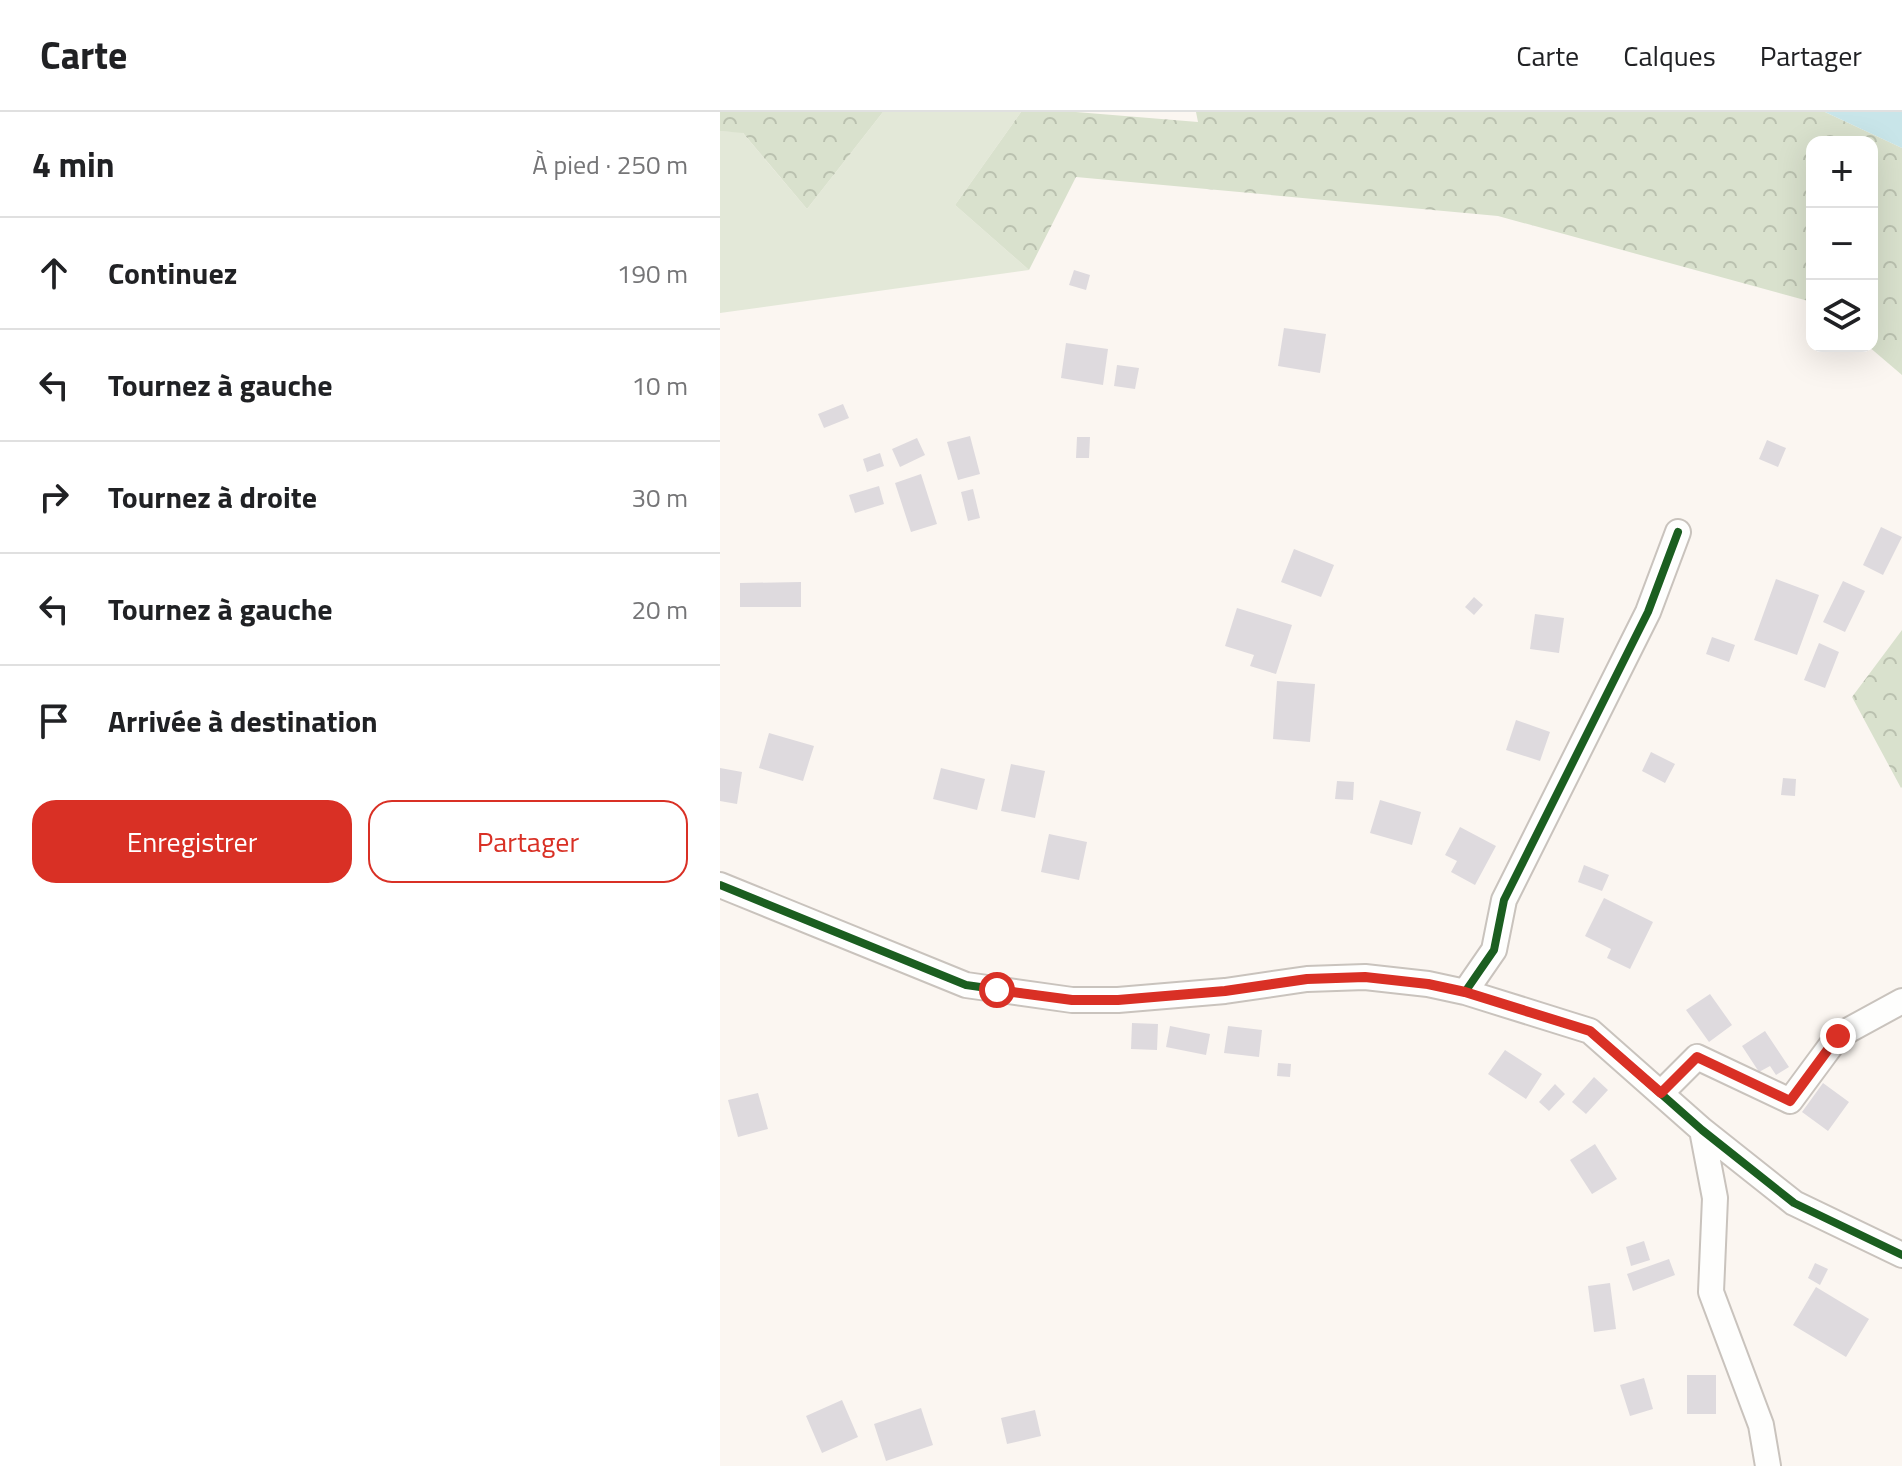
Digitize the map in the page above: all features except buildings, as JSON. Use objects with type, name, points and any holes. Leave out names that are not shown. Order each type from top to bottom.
[{"type":"street","points":[[1465,992],[1494,950],[1504,900],[1648,612],[1678,532]]},
{"type":"street","points":[[720,885],[966,985],[1072,1000],[1118,1000],[1225,991],[1307,979],[1365,977],[1428,984],[1465,992],[1590,1031],[1702,1130],[1794,1203],[1902,1255]]},
{"type":"street","points":[[1661,1093],[1697,1057],[1790,1101],[1838,1036],[1902,1001]]},
{"type":"street","points":[[1702,1130],[1715,1198],[1711,1292],[1761,1425],[1768,1466]]},
{"type":"green space","points":[[720,112],[883,112],[807,209],[743,133],[720,131]]},
{"type":"green space","points":[[883,112],[1021,112],[955,205],[1029,270],[720,313],[720,131],[742,132],[807,209]]},
{"type":"green space","points":[[1021,112],[1076,112],[1198,122],[1196,112],[1825,112],[1876,136],[1806,136],[1806,300],[1498,216],[1076,177],[1029,270],[955,205]]},
{"type":"green space","points":[[1878,137],[1902,148],[1902,375],[1875,352],[1878,352]]},
{"type":"green space","points":[[1902,630],[1902,787],[1901,788],[1852,697]]},
{"type":"water","points":[[1825,112],[1902,112],[1902,148]]},
{"type":"cycle path","points":[[1465,992],[1494,950],[1504,900],[1648,612],[1678,532]]},
{"type":"cycle path","points":[[720,885],[966,985],[1072,1000],[1118,1000],[1225,991],[1307,979],[1365,977],[1428,984],[1465,992],[1590,1031],[1702,1130],[1794,1203],[1902,1255]]},
{"type":"route","points":[[997,990],[1072,1000],[1118,1000],[1225,991],[1307,979],[1365,977],[1428,984],[1465,992],[1590,1031],[1661,1093],[1697,1057],[1790,1101],[1838,1036]]}]
